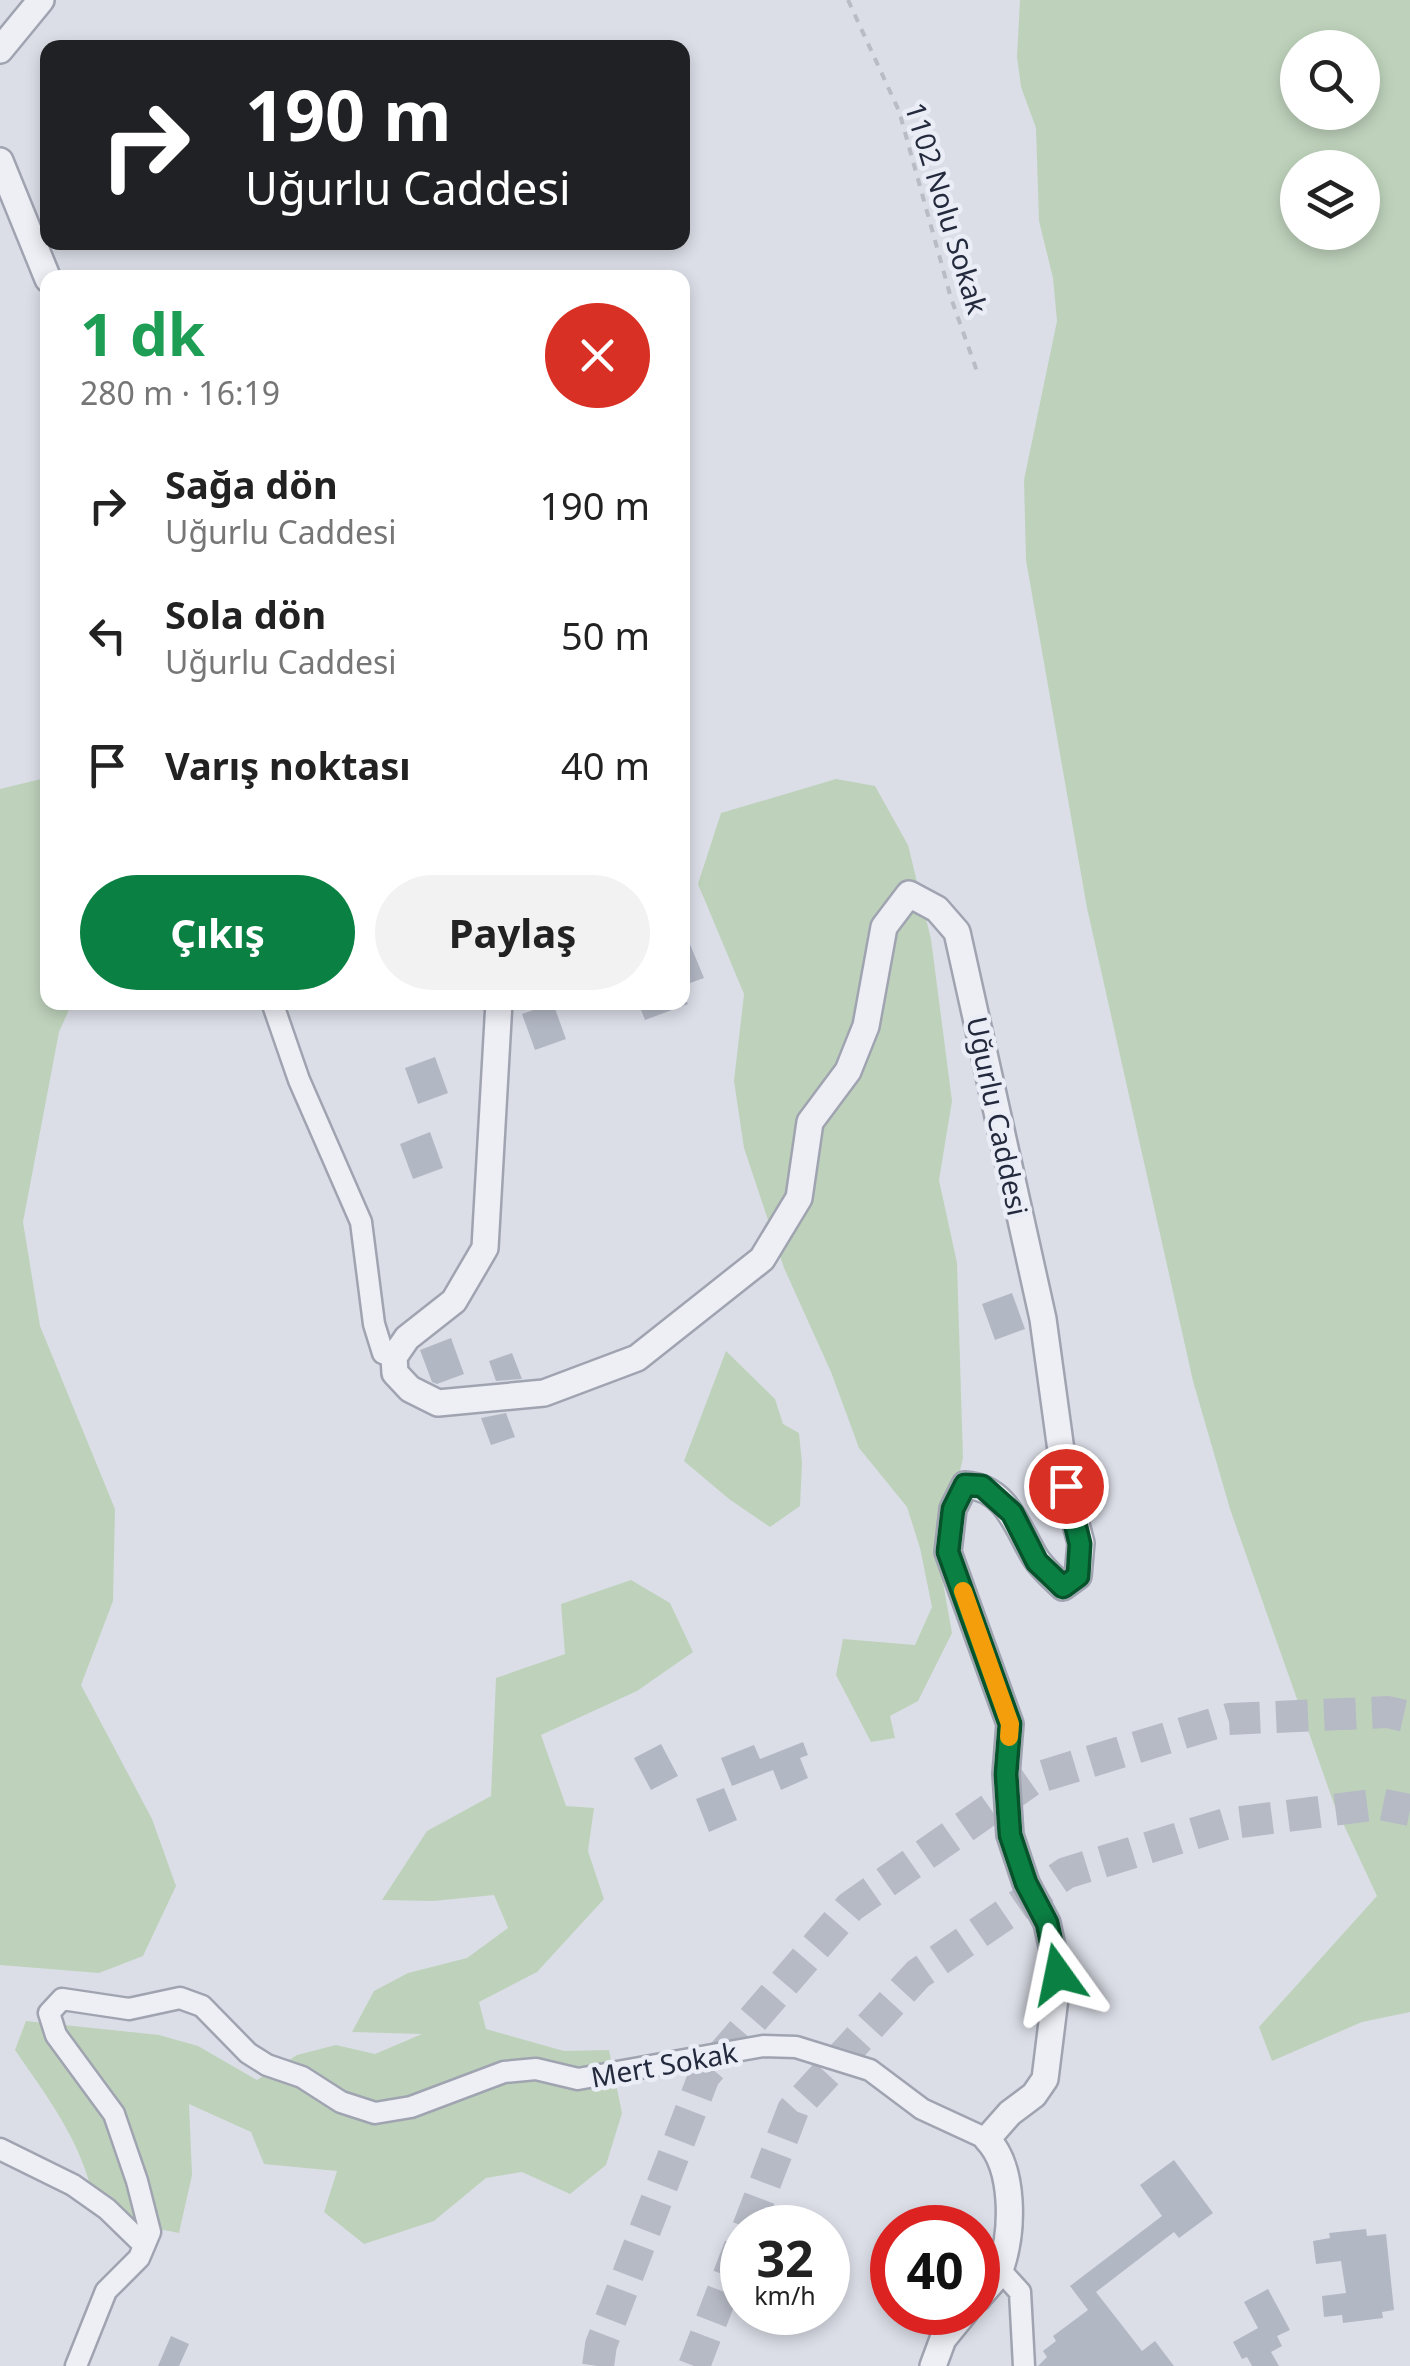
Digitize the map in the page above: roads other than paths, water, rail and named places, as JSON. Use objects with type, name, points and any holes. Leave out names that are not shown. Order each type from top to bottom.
[{"type":"street","points":[[0,50],[41,0]]},
{"type":"street","points":[[0,161],[44,270]]},
{"type":"street","name":"Uğurlu Caddesi","points":[[394,1357],[395,1373],[410,1388],[438,1402],[544,1393],[638,1358],[762,1259],[799,1198],[810,1122],[848,1071],[866,1026],[884,927],[909,894],[937,909],[957,932],[1043,1319],[1066,1486],[1080,1544],[1078,1576],[1063,1587],[1037,1562],[1012,1513],[982,1486],[965,1485],[953,1509],[948,1552],[1010,1724],[1006,1774],[1010,1835],[1026,1883],[1047,1923],[1058,1974],[1045,2079],[1034,2096],[987,2139]]},
{"type":"street","points":[[275,1010],[298,1080],[361,1222],[374,1324],[383,1353],[394,1357],[407,1338],[454,1301],[485,1248],[499,1010]]},
{"type":"street","name":"Mert Sokak","points":[[144,2245],[150,2232],[114,2114],[52,2024],[49,2013],[62,1999],[129,2008],[180,1998],[202,2006],[248,2052],[267,2065],[302,2077],[341,2102],[375,2114],[411,2107],[504,2072],[536,2069],[578,2079],[763,2046],[796,2047],[870,2070],[922,2109],[987,2139]]},
{"type":"street","points":[[987,2139],[996,2149],[1008,2202],[1001,2271],[1020,2292],[1024,2366]]},
{"type":"street","points":[[0,2149],[73,2185],[144,2245],[139,2258],[106,2291],[76,2366]]},
{"type":"street","points":[[933,2366],[946,2335]]},
{"type":"tunnel","points":[[598,2366],[601,2345],[704,2076],[850,1907],[1033,1779],[1229,1719],[1388,1712],[1410,1717]]},
{"type":"tunnel","points":[[757,2205],[793,2110],[918,1974],[1066,1873],[1225,1824],[1380,1804],[1410,1810]]},
{"type":"tunnel","points":[[694,2366],[720,2298]]}]
